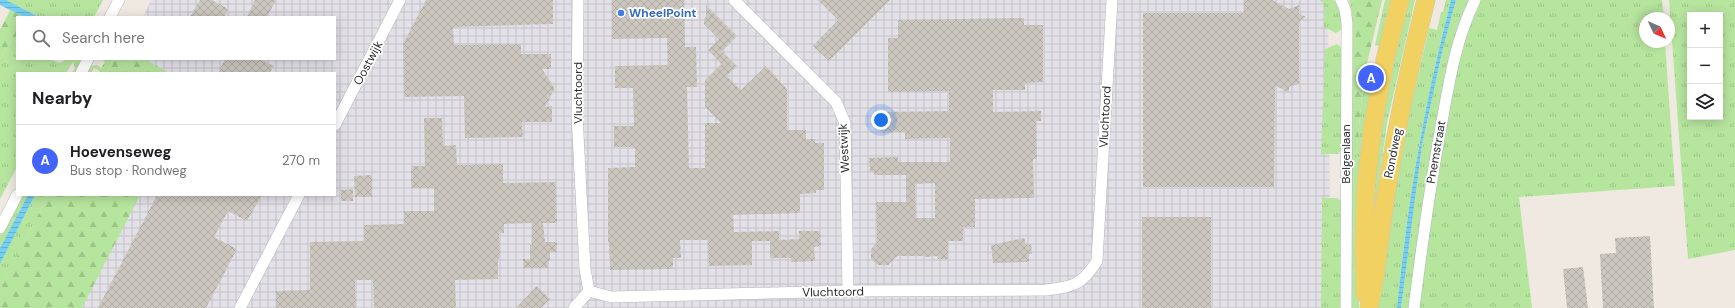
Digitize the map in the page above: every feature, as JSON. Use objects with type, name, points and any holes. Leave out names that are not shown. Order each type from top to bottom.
[{"type":"main road","name":"Rondweg","points":[[1366,308],[1364,282],[1364,242],[1366,186],[1372,125],[1400,0]]},
{"type":"main road","name":"Rondweg","points":[[1369,308],[1375,282],[1394,141],[1426,0]]},
{"type":"street","points":[[111,16],[119,0]]},
{"type":"street","name":"Oostwijk","points":[[336,123],[400,0]]},
{"type":"street","name":"Vluchtoord","points":[[578,0],[577,115],[585,269],[589,291],[611,297],[848,291],[1046,290],[1064,288],[1077,283],[1088,276],[1098,261],[1112,0]]},
{"type":"street","name":"Westwijk","points":[[734,0],[836,102],[845,123],[848,291]]},
{"type":"street","name":"Belgenlaan","points":[[1342,0],[1347,23],[1346,308]]},
{"type":"street","name":"Pnemstraat","points":[[1414,308],[1427,207],[1455,54],[1465,21],[1475,0]]},
{"type":"street","points":[[82,72],[88,60]]},
{"type":"street","points":[[0,228],[16,196]]},
{"type":"street","points":[[240,308],[298,196]]},
{"type":"street","points":[[574,308],[589,291]]},
{"type":"shaded area","points":[[151,0],[1326,0],[1328,1],[1331,308],[0,308],[0,289],[48,196],[336,196],[336,72],[114,72],[120,60],[336,60],[336,16],[143,16]]},
{"type":"green space","points":[[6,0],[103,0],[95,16],[37,16]]},
{"type":"green space","points":[[1319,0],[1334,0],[1336,3],[1340,14],[1342,29],[1336,33],[1324,27],[1324,3]]},
{"type":"green space","points":[[1349,0],[1352,0],[1355,5],[1357,18],[1355,48],[1355,167],[1364,76],[1372,78],[1360,227],[1359,308],[1351,308],[1352,13]]},
{"type":"green space","points":[[1352,0],[1382,0],[1364,76],[1355,167],[1356,12]]},
{"type":"green space","points":[[1385,0],[1396,0],[1379,46],[1375,45]]},
{"type":"green space","points":[[1405,0],[1415,0],[1387,123],[1377,196],[1372,254],[1369,191]]},
{"type":"green space","points":[[1446,0],[1451,0],[1431,85],[1417,157],[1407,222],[1397,308],[1378,308],[1381,267],[1407,123],[1429,28],[1437,30],[1441,12],[1443,12]]},
{"type":"green space","points":[[1456,0],[1470,0],[1411,308],[1401,308],[1422,145],[1443,48]]},
{"type":"green space","points":[[1480,0],[1662,0],[1663,12],[1639,12],[1639,48],[1665,48],[1675,186],[1519,197],[1532,308],[1418,308],[1433,192],[1459,55]]},
{"type":"green space","points":[[1669,0],[1735,0],[1735,250],[1688,259],[1673,48],[1675,48],[1675,12],[1670,12]]},
{"type":"green space","points":[[10,10],[22,16],[16,16],[16,41],[12,39],[0,60],[0,30]]},
{"type":"green space","points":[[12,39],[16,41],[16,60],[53,60],[59,63],[66,60],[80,60],[81,65],[78,72],[73,72],[75,68],[73,62],[67,72],[16,72],[16,169],[0,199],[0,60]]},
{"type":"green space","points":[[1337,44],[1342,48],[1341,150],[1338,154],[1321,154],[1325,49]]},
{"type":"green space","points":[[102,60],[113,60],[107,72],[99,72],[100,71],[94,68],[92,72],[85,72],[88,66],[97,65],[101,68],[105,62]]},
{"type":"green space","points":[[113,60],[147,60],[167,72],[107,72]]},
{"type":"green space","points":[[20,196],[27,196],[0,248],[0,235]]},
{"type":"green space","points":[[34,196],[47,196],[0,290],[0,264]]},
{"type":"green space","points":[[47,196],[139,196],[82,308],[0,308],[0,290]]},
{"type":"green space","points":[[1322,198],[1337,198],[1341,201],[1341,308],[1321,308]]},
{"type":"water","points":[[0,0],[6,0],[37,16],[22,16],[0,5]]},
{"type":"water","points":[[1451,0],[1456,0],[1443,48],[1422,145],[1401,308],[1397,308],[1407,222],[1417,157],[1431,85]]},
{"type":"water","points":[[27,196],[34,196],[0,264],[0,248]]},
{"type":"building","points":[[200,0],[212,0],[228,9],[224,16],[191,16]]},
{"type":"building","points":[[255,0],[276,0],[268,16],[247,16]]},
{"type":"building","points":[[426,0],[553,0],[553,24],[453,27],[454,45],[521,44],[521,54],[551,54],[551,69],[542,69],[554,87],[554,90],[545,107],[552,106],[552,122],[522,122],[523,137],[465,138],[464,96],[404,97],[403,44]]},
{"type":"building","points":[[612,0],[684,0],[685,47],[696,47],[697,87],[687,87],[689,168],[705,168],[705,123],[721,123],[705,107],[705,80],[721,64],[708,50],[719,39],[704,24],[704,19],[706,17],[706,5],[737,36],[722,51],[737,66],[727,76],[741,90],[766,66],[787,89],[787,130],[806,130],[806,139],[815,139],[815,143],[824,143],[824,190],[816,190],[816,193],[800,194],[800,213],[733,215],[734,232],[779,231],[779,240],[799,239],[799,231],[820,231],[821,246],[814,247],[815,261],[791,262],[791,258],[770,258],[770,241],[752,241],[752,265],[709,266],[708,240],[680,240],[681,258],[673,258],[673,269],[610,270],[608,242],[608,168],[635,167],[635,147],[614,147],[614,126],[634,126],[633,88],[615,88],[615,66],[668,65],[667,38],[612,39]]},
{"type":"building","points":[[818,0],[890,0],[829,61],[813,46],[838,20]]},
{"type":"building","points":[[1244,0],[1272,0],[1289,9],[1299,5],[1299,14],[1306,17],[1299,21],[1299,84],[1289,87],[1289,93],[1275,85],[1274,187],[1143,187],[1143,13],[1244,13]]},
{"type":"building","points":[[1024,18],[1024,25],[1043,25],[1043,82],[1025,83],[1025,90],[993,90],[993,112],[1041,111],[1041,121],[1036,121],[1037,159],[1033,159],[1034,198],[975,199],[975,227],[963,227],[963,241],[948,241],[948,259],[938,259],[937,256],[897,256],[888,265],[878,265],[871,259],[871,249],[877,243],[876,202],[906,202],[906,175],[874,175],[874,172],[870,172],[869,158],[898,157],[898,162],[950,162],[950,138],[905,139],[905,132],[882,133],[874,125],[874,120],[882,112],[949,111],[949,91],[888,92],[888,38],[898,38],[898,20]],"holes":[[[935,183],[935,218],[916,218],[915,184]]]},
{"type":"building","points":[[224,60],[262,60],[274,66],[271,72],[218,72]]},
{"type":"building","points":[[424,118],[442,118],[443,146],[456,145],[457,165],[503,164],[503,183],[556,182],[557,223],[543,223],[545,242],[557,242],[557,252],[550,252],[548,268],[523,268],[523,259],[530,259],[530,245],[532,245],[532,223],[504,224],[504,233],[499,233],[500,257],[498,259],[498,279],[455,280],[456,308],[374,308],[373,280],[355,280],[356,308],[276,308],[276,291],[310,290],[310,242],[364,241],[364,225],[404,224],[404,211],[434,211],[434,188],[411,188],[411,166],[425,166]]},
{"type":"building","points":[[372,175],[372,197],[355,197],[354,176]]},
{"type":"building","points":[[353,189],[353,201],[341,201],[341,190]]},
{"type":"building","points":[[156,196],[261,196],[247,221],[228,211],[214,237],[237,249],[206,308],[98,308]]},
{"type":"building","points":[[1142,217],[1211,217],[1211,308],[1142,308]]},
{"type":"building","points":[[1650,236],[1654,308],[1603,308],[1600,254],[1616,253],[1615,238]]},
{"type":"building","points":[[1024,238],[1026,245],[1031,244],[1032,254],[1029,254],[1029,262],[993,263],[991,245]]},
{"type":"building","points":[[1583,267],[1588,308],[1567,308],[1563,269]]},
{"type":"building","points":[[537,286],[550,299],[541,308],[516,308]]},
{"type":"place","name":"WheelPoint","points":[[621,13]]},
{"type":"place","name":"Hoevenseweg","points":[[1371,78]]}]
